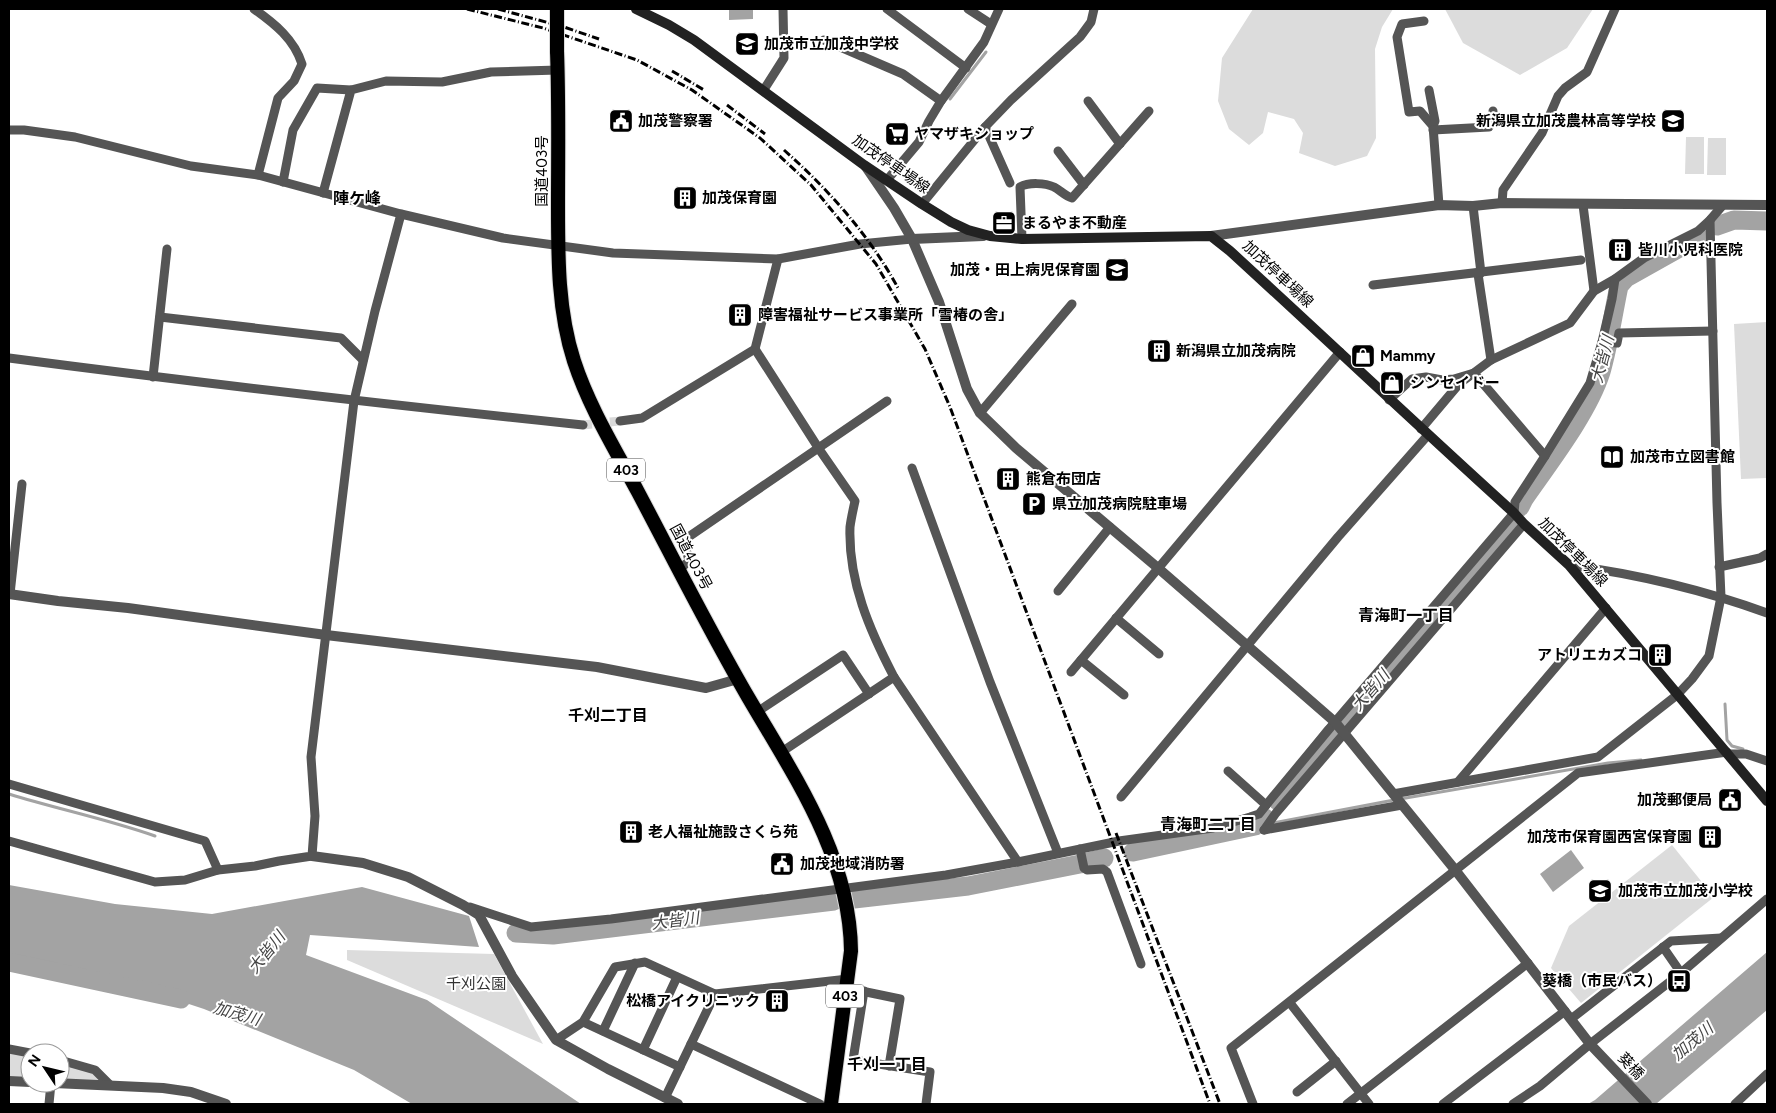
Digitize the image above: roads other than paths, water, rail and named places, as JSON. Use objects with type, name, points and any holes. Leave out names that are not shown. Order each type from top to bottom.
[{"type":"highway","name":"国道403号","points":[[557,9],[558,246],[566,333],[587,395],[738,679],[808,801],[831,848],[850,930],[847,983],[831,1104]]},
{"type":"main road","name":"加茂停車場線","points":[[636,9],[694,40],[864,165],[922,204],[968,230],[990,236],[1022,239],[1212,236],[1569,565],[1767,800]]},
{"type":"street","points":[[254,9],[271,21],[292,41],[302,64],[294,81],[278,98],[258,175]]},
{"type":"street","points":[[763,91],[784,58],[782,9]]},
{"type":"street","points":[[887,9],[966,68]]},
{"type":"street","points":[[968,9],[991,24]]},
{"type":"street","points":[[887,180],[919,142],[941,101],[984,42],[999,9]]},
{"type":"street","points":[[922,204],[985,127],[1011,100],[1080,37],[1091,22],[1094,9]]},
{"type":"street","points":[[1502,203],[1503,190],[1542,133],[1558,96],[1565,88],[1587,72],[1615,9]]},
{"type":"street","points":[[1424,21],[1402,24],[1397,38],[1409,112],[1420,112],[1433,128]]},
{"type":"street","points":[[824,40],[903,74],[941,101]]},
{"type":"street","points":[[283,182],[293,130],[317,88],[351,90],[386,81],[442,82],[491,72],[558,70]]},
{"type":"street","points":[[324,193],[351,90]]},
{"type":"street","points":[[1430,90],[1435,121],[1433,128],[1439,205]]},
{"type":"street","points":[[1088,101],[1120,144]]},
{"type":"street","points":[[1022,239],[1020,187],[1022,185],[1048,185],[1072,198],[1149,110]]},
{"type":"street","points":[[1433,128],[1489,127],[1493,111]]},
{"type":"street","points":[[985,127],[1010,183]]},
{"type":"street","points":[[9,130],[24,130],[74,137],[191,166],[258,175],[401,214],[503,238],[613,253],[778,259],[860,244],[912,239],[990,236]]},
{"type":"street","points":[[1058,151],[1084,185]]},
{"type":"street","name":"葵橋","points":[[864,165],[894,208],[912,239],[938,302],[967,390],[980,412],[1016,448],[1248,645],[1335,722],[1456,871],[1592,1046],[1647,1104]]},
{"type":"street","points":[[1212,236],[1439,205],[1474,206],[1502,203],[1767,205]]},
{"type":"street","points":[[1120,797],[1338,537],[1424,432],[1459,384],[1491,360],[1570,323],[1594,291],[1615,279],[1644,258],[1698,231],[1723,204]]},
{"type":"street","points":[[1582,205],[1594,291]]},
{"type":"street","points":[[1474,206],[1491,360]]},
{"type":"street","points":[[312,856],[316,816],[311,757],[354,401],[401,214]]},
{"type":"street","points":[[1254,1104],[1231,1048],[1456,871],[1676,694],[1692,679],[1709,656],[1721,597],[1710,220]]},
{"type":"street","points":[[153,377],[168,249]]},
{"type":"street","points":[[620,421],[642,418],[755,349],[778,259]]},
{"type":"street","points":[[1373,285],[1480,274],[1581,260]]},
{"type":"street","points":[[9,841],[155,882],[185,880],[218,870],[312,856],[363,863],[399,874],[464,905],[531,927],[611,919],[946,875],[1058,853],[1081,852],[1119,841],[1213,828],[1250,818],[1259,814],[1266,806],[1335,722],[1514,513],[1514,502],[1590,383],[1602,342],[1615,279]]},
{"type":"street","points":[[980,412],[1072,304]]},
{"type":"street","points":[[160,317],[341,338],[363,360]]},
{"type":"street","points":[[1602,342],[1616,343],[1619,333],[1713,331]]},
{"type":"street","points":[[755,349],[855,501],[850,527],[852,563],[860,599],[877,645],[894,677],[1018,862]]},
{"type":"street","points":[[1071,672],[1340,352]]},
{"type":"street","points":[[9,358],[354,401],[583,424]]},
{"type":"street","points":[[1474,373],[1545,456]]},
{"type":"street","points":[[1389,400],[1412,379],[1426,377],[1442,380],[1454,379],[1474,373]]},
{"type":"street","points":[[679,570],[689,560],[684,540],[887,401]]},
{"type":"street","points":[[912,468],[990,682],[1058,853]]},
{"type":"street","points":[[22,484],[9,594],[58,602],[138,609],[597,667],[706,688],[738,679]]},
{"type":"street","points":[[1402,805],[1264,830],[1273,817],[1524,524]]},
{"type":"street","points":[[1058,591],[1110,527]]},
{"type":"street","points":[[1719,568],[1760,558],[1767,554]]},
{"type":"street","points":[[1569,565],[1658,582],[1721,597],[1767,613]]},
{"type":"street","points":[[1458,782],[1606,608]]},
{"type":"street","points":[[1116,618],[1159,654]]},
{"type":"street","points":[[757,712],[843,655],[869,694]]},
{"type":"street","points":[[1081,660],[1124,695]]},
{"type":"street","points":[[780,753],[894,677]]},
{"type":"street","points":[[1579,773],[1728,753],[1746,754],[1767,761]]},
{"type":"street","points":[[1393,794],[1596,759]]},
{"type":"street","points":[[1228,771],[1266,806]]},
{"type":"street","points":[[9,784],[205,841],[218,870]]},
{"type":"street","points":[[1081,852],[1084,868],[1088,870],[1103,869],[1107,872],[1141,964]]},
{"type":"street","points":[[1513,1104],[1592,1046],[1767,899]]},
{"type":"street","points":[[464,905],[479,915],[512,976],[556,1040],[678,1104]]},
{"type":"street","points":[[1442,1104],[1671,941],[1722,938]]},
{"type":"street","points":[[1663,947],[1680,973]]},
{"type":"street","points":[[556,1040],[583,1022],[615,966],[645,962],[716,994],[847,983],[864,991],[900,998],[889,1066]]},
{"type":"street","points":[[603,1031],[635,963]]},
{"type":"street","points":[[1347,1104],[1528,963]]},
{"type":"street","points":[[642,1050],[677,977]]},
{"type":"street","points":[[864,991],[853,1060],[930,1072],[926,1104]]},
{"type":"street","points":[[666,1098],[716,994]]},
{"type":"street","points":[[1290,1003],[1369,1104]]},
{"type":"street","points":[[583,1022],[680,1067]]},
{"type":"street","points":[[692,1044],[820,1104]]},
{"type":"street","points":[[1297,1092],[1336,1061]]},
{"type":"street","points":[[70,1063],[95,1070],[110,1085]]},
{"type":"street","points":[[1735,1104],[1767,1074]]},
{"type":"street","points":[[70,1084],[162,1088],[191,1092],[226,1104]]},
{"type":"water","points":[[729,9],[753,9],[753,19],[729,20]]},
{"type":"water","points":[[1571,850],[1584,868],[1553,892],[1540,874]]},
{"type":"water","points":[[9,885],[115,904],[212,914],[362,887],[469,916],[479,947],[310,935],[306,955],[427,1000],[581,1104],[412,1104],[354,1070],[204,1009],[107,977],[9,957]]},
{"type":"water","points":[[1767,952],[1767,1010],[1656,1104],[1588,1104],[1595,1100]]},
{"type":"waterway","points":[[950,99],[986,52]]},
{"type":"waterway","name":"大皆川","points":[[1717,226],[1734,220],[1767,221]]},
{"type":"waterway","name":"大皆川","points":[[1520,507],[1578,421],[1595,388],[1609,340],[1619,286],[1626,278],[1699,237]]},
{"type":"waterway","name":"大皆川","points":[[1345,719],[1512,525]]},
{"type":"waterway","points":[[1725,704],[1727,740],[1732,746],[1743,749]]},
{"type":"waterway","name":"大皆川","points":[[1278,801],[1332,733]]},
{"type":"waterway","points":[[1400,799],[1608,763],[1641,760]]},
{"type":"waterway","points":[[9,794],[119,824],[155,836]]},
{"type":"waterway","points":[[1273,823],[1394,800]]},
{"type":"waterway","name":"大皆川","points":[[1133,852],[1255,826],[1265,818]]},
{"type":"waterway","name":"大皆川","points":[[1255,826],[1267,824]]},
{"type":"waterway","name":"大皆川","points":[[854,899],[968,886],[1104,858]]},
{"type":"waterway","name":"大皆川","points":[[516,933],[553,935],[834,901]]},
{"type":"waterway","name":"加茂川","points":[[9,962],[181,999]]},
{"type":"tunnel","points":[[583,425],[620,421]]},
{"type":"railway","points":[[467,9],[543,28],[637,60],[692,90],[760,138],[811,185],[876,264],[925,349],[950,407],[1210,1104]]},
{"type":"railway","points":[[498,9],[564,27],[599,39]]},
{"type":"railway","points":[[672,71],[704,90]]},
{"type":"railway","points":[[727,105],[765,134]]},
{"type":"railway","points":[[784,150],[847,214],[875,250],[898,288]]},
{"type":"railway","points":[[1116,833],[1220,1104]]},
{"type":"place","name":"加茂市立加茂中学校","points":[[747,44]]},
{"type":"place","name":"加茂警察署","points":[[621,121]]},
{"type":"place","name":"新潟県立加茂農林高等学校","points":[[1673,121]]},
{"type":"place","name":"ヤマザキショップ","points":[[897,134]]},
{"type":"place","name":"加茂保育園","points":[[685,198]]},
{"type":"place","name":"まるやま不動産","points":[[1004,223]]},
{"type":"place","name":"皆川小児科医院","points":[[1620,250]]},
{"type":"place","name":"加茂・田上病児保育園","points":[[1117,270]]},
{"type":"place","name":"障害福祉サービス事業所「雪椿の舎」","points":[[740,315]]},
{"type":"place","name":"新潟県立加茂病院","points":[[1159,351]]},
{"type":"place","name":"Mammy","points":[[1363,356]]},
{"type":"place","name":"シンセイドー","points":[[1392,383]]},
{"type":"place","name":"加茂市立図書館","points":[[1612,457]]},
{"type":"place","name":"熊倉布団店","points":[[1008,479]]},
{"type":"place","name":"県立加茂病院駐車場","points":[[1034,504]]},
{"type":"place","name":"アトリエカズコ","points":[[1660,655]]},
{"type":"place","name":"加茂郵便局","points":[[1730,800]]},
{"type":"place","name":"老人福祉施設さくら苑","points":[[631,832]]},
{"type":"place","name":"加茂市保育園西宮保育園","points":[[1710,837]]},
{"type":"place","name":"加茂地域消防署","points":[[782,864]]},
{"type":"place","name":"加茂市立加茂小学校","points":[[1600,891]]},
{"type":"place","name":"葵橋（市民バス）","points":[[1679,981]]},
{"type":"place","name":"松橋アイクリニック","points":[[777,1001]]},
{"type":"district","name":"陣ケ峰","points":[[357,198]]},
{"type":"district","name":"青海町一丁目","points":[[1406,615]]},
{"type":"district","name":"千刈二丁目","points":[[608,715]]},
{"type":"district","name":"青海町二丁目","points":[[1208,824]]},
{"type":"district","name":"千刈一丁目","points":[[887,1064]]},
{"type":"park label","name":"千刈公園","points":[[476,984]]}]
